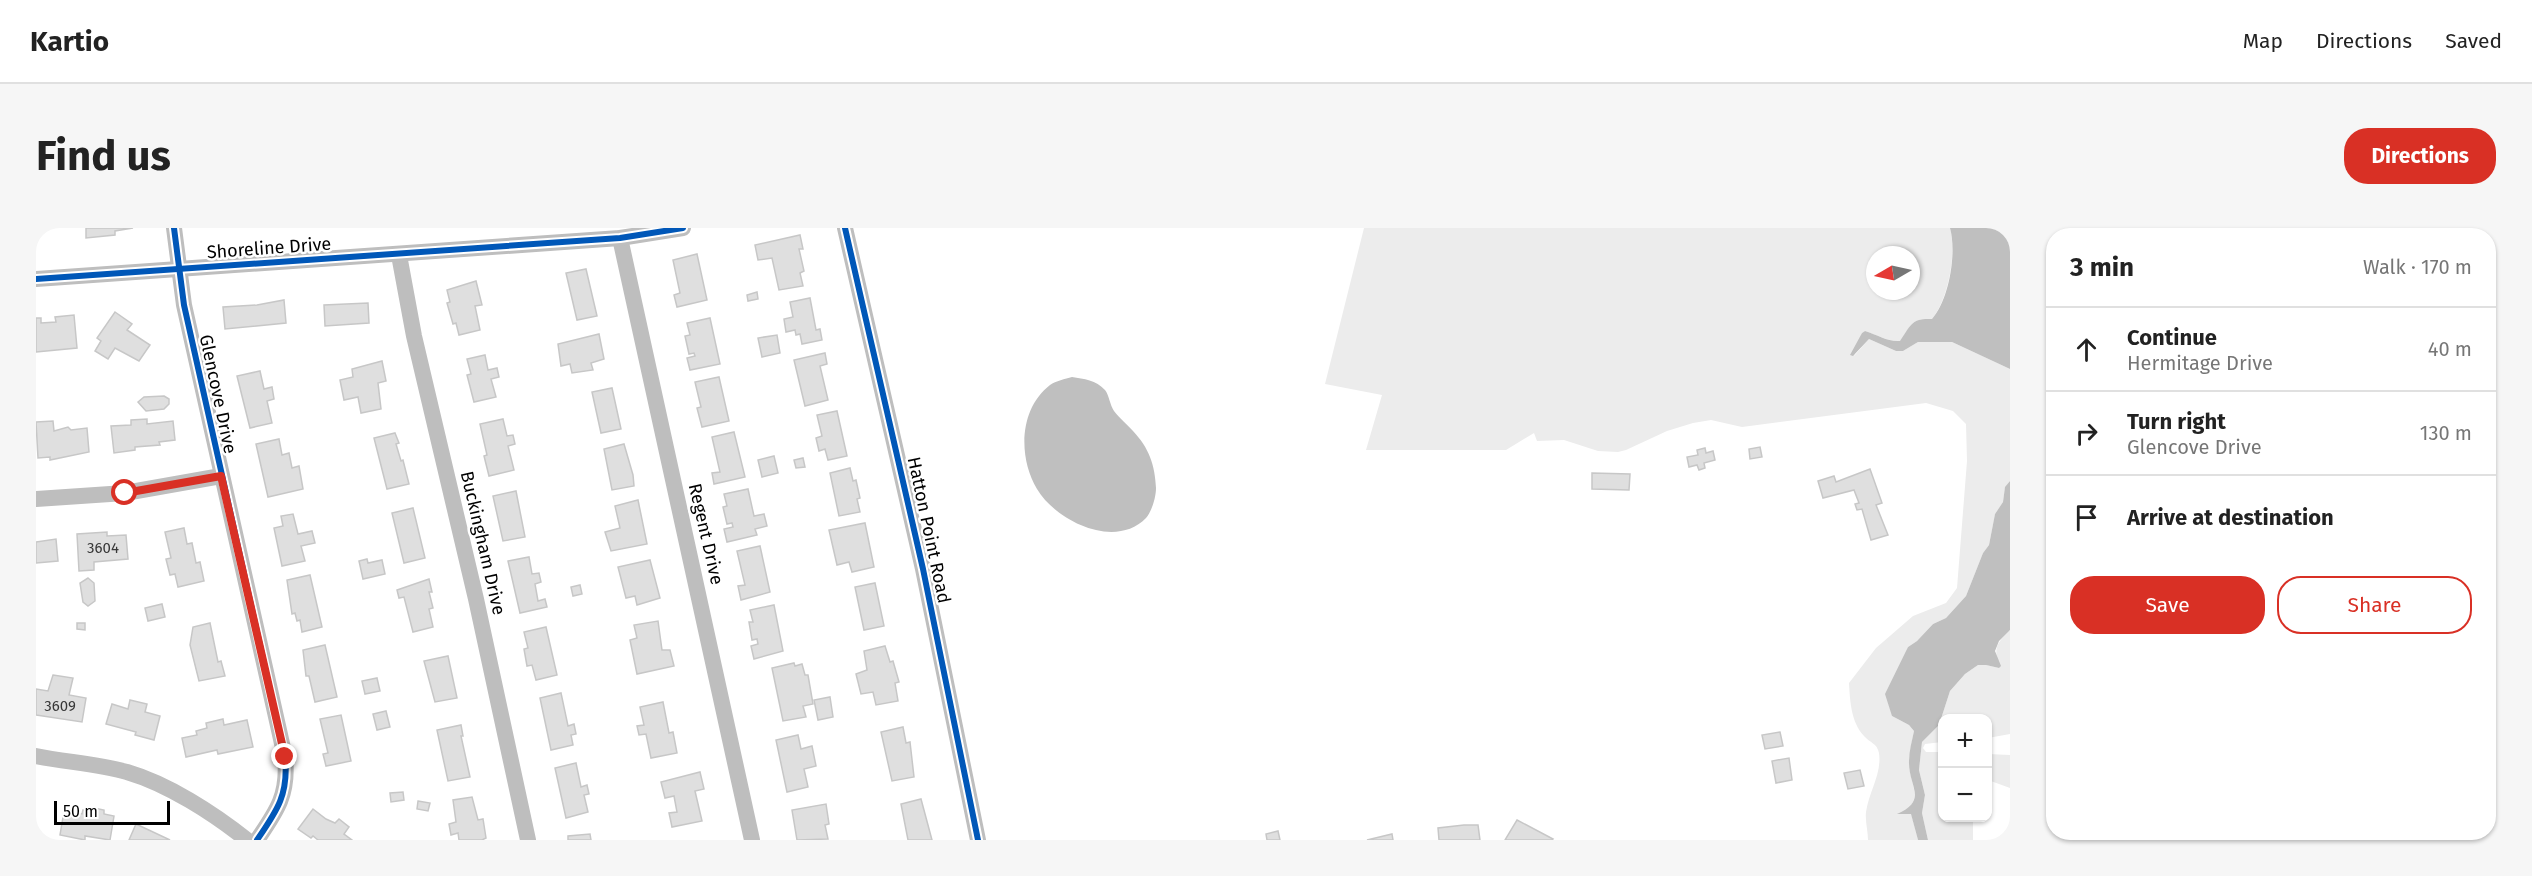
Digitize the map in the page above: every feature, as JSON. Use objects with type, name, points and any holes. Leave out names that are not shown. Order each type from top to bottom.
[{"type":"street","name":"Glencove Drive","points":[[174,228],[178,270],[221,476],[285,757],[287,774],[284,794],[278,810],[257,840]]},
{"type":"street","name":"Shoreline Drive","points":[[36,279],[620,238],[683,228]]},
{"type":"street","name":"Hatton Point Road","points":[[845,228],[923,569],[978,840]]},
{"type":"street","name":"Regent Drive","points":[[620,238],[752,840]]},
{"type":"street","name":"Buckingham Drive","points":[[399,255],[414,336],[481,622],[528,840]]},
{"type":"street","points":[[36,499],[125,493],[221,476]]},
{"type":"street","points":[[36,756],[126,772],[153,781],[178,794],[246,840]]},
{"type":"shaded area","points":[[1364,228],[1950,228],[1952,263],[1950,276],[1943,300],[1932,319],[1916,321],[1901,341],[1887,339],[1865,331],[1862,333],[1854,356],[1869,339],[1896,351],[1903,351],[1918,342],[1952,342],[2010,369],[2010,481],[2005,488],[2003,502],[1995,514],[1989,545],[1983,553],[1966,596],[1946,618],[1933,624],[1908,647],[1892,716],[1909,725],[1914,731],[1909,760],[1914,790],[1913,803],[1900,814],[1911,813],[1918,840],[1868,840],[1866,812],[1879,768],[1879,753],[1877,747],[1864,736],[1856,724],[1849,683],[1876,648],[1913,616],[1946,603],[1957,588],[1967,461],[1966,424],[1953,411],[1926,403],[1742,427],[1711,420],[1667,431],[1618,452],[1598,451],[1564,440],[1537,441],[1534,433],[1506,450],[1366,450],[1382,395],[1325,384]]},
{"type":"shaded area","points":[[1950,228],[2010,228],[2010,369],[1952,342],[1918,342],[1903,351],[1896,351],[1869,339],[1853,356],[1850,355],[1865,331],[1900,341],[1916,321],[1932,319],[1943,300],[1950,276],[1953,250]]},
{"type":"shaded area","points":[[1072,377],[1094,382],[1105,390],[1114,411],[1139,437],[1153,464],[1156,488],[1154,500],[1146,518],[1133,527],[1119,531],[1103,531],[1087,528],[1072,521],[1046,501],[1031,476],[1027,463],[1025,434],[1032,407],[1050,385]]},
{"type":"shaded area","points":[[2010,481],[2010,630],[1999,641],[1995,651],[2001,666],[1999,668],[1978,665],[1965,674],[1950,691],[1943,714],[1938,714],[1938,726],[1922,742],[1919,770],[1925,795],[1922,813],[1928,840],[1918,840],[1911,814],[1897,814],[1907,809],[1915,798],[1909,761],[1914,731],[1909,725],[1892,716],[1885,694],[1908,647],[1933,624],[1946,618],[1966,596],[1983,553],[1989,545],[1995,514],[2003,502],[2005,487]]},
{"type":"shaded area","points":[[2010,630],[2010,734],[1992,737],[1992,714],[1943,714],[1950,691],[1965,674],[1978,665],[1999,668],[1996,656],[2001,639]]},
{"type":"shaded area","points":[[1938,726],[1938,742],[1925,744],[1923,748],[1926,752],[1938,752],[1938,822],[1973,822],[1973,840],[1928,840],[1922,813],[1925,795],[1919,770],[1922,742]]},
{"type":"shaded area","points":[[1992,754],[2010,755],[2010,788],[1992,781]]},
{"type":"building","points":[[86,228],[133,228],[115,231],[115,235],[86,238]]},
{"type":"building","points":[[800,235],[803,249],[799,249],[804,271],[800,273],[803,286],[779,290],[772,258],[758,260],[755,245]]},
{"type":"building","points":[[697,254],[707,300],[677,307],[674,295],[680,293],[673,260]]},
{"type":"building","points":[[586,269],[597,316],[577,320],[566,273]]},
{"type":"building","points":[[476,281],[482,305],[475,306],[480,330],[459,335],[447,303],[450,302],[447,290]]},
{"type":"building","points":[[757,292],[758,299],[748,301],[747,295]]},
{"type":"building","points":[[810,298],[816,330],[820,329],[822,340],[802,344],[800,334],[796,335],[795,330],[786,332],[784,319],[793,317],[790,302]]},
{"type":"building","points":[[284,300],[286,323],[225,329],[223,307],[257,305]]},
{"type":"building","points":[[368,303],[369,323],[325,326],[324,305]]},
{"type":"building","points":[[115,312],[132,324],[127,330],[150,345],[139,361],[115,348],[108,359],[95,351],[101,341],[97,338]]},
{"type":"building","points":[[74,315],[77,348],[36,352],[36,318],[41,318],[41,323],[56,322],[55,317]]},
{"type":"building","points":[[710,318],[720,364],[690,370],[687,358],[695,356],[694,353],[689,354],[685,336],[690,335],[687,323]]},
{"type":"building","points":[[599,334],[604,359],[591,363],[593,370],[572,373],[570,364],[561,366],[558,344]]},
{"type":"building","points":[[777,335],[780,353],[762,357],[758,338]]},
{"type":"building","points":[[825,353],[827,364],[820,366],[828,400],[805,406],[794,360]]},
{"type":"building","points":[[485,355],[488,370],[497,368],[499,377],[491,379],[496,397],[474,402],[467,375],[471,374],[467,359]]},
{"type":"building","points":[[382,361],[386,381],[378,383],[381,409],[361,413],[358,397],[344,400],[340,380],[353,377],[352,369]]},
{"type":"building","points":[[260,371],[264,389],[272,387],[274,399],[267,401],[272,423],[250,428],[237,376]]},
{"type":"building","points":[[719,377],[729,421],[702,427],[697,408],[701,407],[695,382]]},
{"type":"building","points":[[612,388],[621,429],[601,433],[592,392]]},
{"type":"building","points":[[164,396],[169,399],[169,404],[164,409],[146,411],[138,402],[144,397]]},
{"type":"building","points":[[837,411],[847,456],[828,460],[825,449],[819,451],[816,438],[822,436],[817,415]]},
{"type":"building","points":[[147,419],[147,424],[173,421],[175,440],[114,453],[111,426],[131,425],[131,420]]},
{"type":"building","points":[[503,419],[507,436],[513,435],[515,444],[508,446],[514,470],[489,476],[480,424]]},
{"type":"building","points":[[53,421],[54,431],[68,427],[71,430],[87,428],[89,452],[50,460],[50,457],[38,458],[36,422]]},
{"type":"building","points":[[734,432],[745,477],[714,484],[712,473],[720,472],[712,437]]},
{"type":"building","points":[[395,433],[399,443],[396,444],[409,484],[387,489],[374,438]]},
{"type":"building","points":[[279,439],[282,455],[289,453],[292,468],[299,466],[303,489],[268,497],[256,444]]},
{"type":"building","points":[[624,444],[634,486],[612,490],[604,449]]},
{"type":"building","points":[[1760,447],[1762,457],[1750,459],[1749,449]]},
{"type":"building","points":[[1705,448],[1706,453],[1713,451],[1715,460],[1704,463],[1705,468],[1699,470],[1697,465],[1689,467],[1687,457],[1698,455],[1697,450]]},
{"type":"building","points":[[774,456],[778,473],[762,477],[758,460]]},
{"type":"building","points":[[803,458],[805,467],[796,468],[794,460]]},
{"type":"building","points":[[850,468],[853,481],[856,480],[860,512],[839,516],[830,473]]},
{"type":"building","points":[[1870,469],[1882,503],[1876,505],[1888,535],[1871,540],[1862,509],[1857,510],[1855,504],[1859,503],[1854,490],[1823,498],[1818,481],[1834,476],[1836,482]]},
{"type":"building","points":[[1592,473],[1630,474],[1629,490],[1592,489]]},
{"type":"building","points":[[748,489],[754,516],[764,514],[767,526],[755,529],[757,535],[727,542],[724,529],[733,527],[732,523],[727,524],[723,507],[727,506],[724,494]]},
{"type":"building","points":[[516,491],[525,537],[503,541],[493,496]]},
{"type":"building","points":[[638,500],[647,544],[611,551],[605,532],[620,528],[615,506]]},
{"type":"building","points":[[413,508],[425,558],[404,563],[392,513]]},
{"type":"building","points":[[293,514],[298,534],[312,531],[315,543],[301,546],[305,561],[282,566],[274,528],[283,526],[281,516]]},
{"type":"building","points":[[865,523],[874,567],[852,572],[849,562],[837,565],[829,530]]},
{"type":"building","points":[[184,528],[187,544],[192,543],[196,563],[200,562],[204,581],[178,587],[175,574],[170,575],[166,559],[171,558],[165,532]]},
{"type":"building","points":[[107,532],[107,536],[126,535],[128,559],[94,562],[94,570],[79,571],[77,534]]},
{"type":"building","points":[[56,539],[58,561],[36,563],[36,542]]},
{"type":"building","points":[[760,546],[770,592],[741,600],[738,586],[745,585],[737,551]]},
{"type":"building","points":[[529,557],[532,574],[539,573],[541,582],[535,584],[538,601],[545,599],[547,607],[520,613],[508,561]]},
{"type":"building","points":[[367,559],[368,563],[382,560],[385,574],[363,579],[359,561]]},
{"type":"building","points":[[650,560],[660,598],[637,605],[635,596],[626,598],[618,567]]},
{"type":"building","points":[[310,575],[322,627],[302,632],[300,620],[297,621],[295,613],[292,614],[287,580]]},
{"type":"building","points":[[88,578],[94,583],[95,601],[88,606],[83,602],[80,583]]},
{"type":"building","points":[[429,579],[433,608],[429,609],[433,627],[413,632],[404,597],[399,598],[397,590]]},
{"type":"building","points":[[875,583],[884,626],[864,630],[855,587]]},
{"type":"building","points":[[580,585],[582,594],[573,596],[571,587]]},
{"type":"building","points":[[162,604],[165,617],[148,621],[145,608]]},
{"type":"building","points":[[774,605],[783,651],[754,659],[751,646],[758,644],[757,639],[752,640],[749,622],[753,622],[750,610]]},
{"type":"building","points":[[658,621],[662,650],[670,650],[674,666],[637,674],[630,640],[637,638],[634,625]]},
{"type":"building","points":[[77,623],[85,623],[85,630],[77,629]]},
{"type":"building","points":[[210,623],[218,662],[221,661],[225,676],[199,681],[190,645],[193,627]]},
{"type":"building","points":[[546,627],[557,675],[536,680],[532,665],[527,666],[524,649],[528,648],[524,632]]},
{"type":"building","points":[[325,645],[337,697],[315,702],[309,676],[306,676],[303,650]]},
{"type":"building","points":[[885,646],[890,662],[893,661],[899,682],[895,683],[898,701],[876,705],[873,692],[861,694],[856,674],[867,670],[864,651]]},
{"type":"building","points":[[448,656],[457,698],[435,702],[424,661]]},
{"type":"building","points":[[794,663],[795,666],[802,664],[805,675],[808,675],[813,704],[803,706],[806,717],[783,721],[772,668]]},
{"type":"building","points":[[53,675],[73,678],[69,695],[86,698],[82,722],[36,715],[36,689],[48,691]]},
{"type":"building","points":[[377,678],[380,691],[365,694],[362,681]]},
{"type":"building","points":[[561,693],[568,726],[574,724],[576,734],[571,735],[573,745],[551,750],[540,698]]},
{"type":"building","points":[[830,697],[833,717],[818,720],[814,700]]},
{"type":"building","points":[[130,700],[147,704],[145,712],[160,716],[154,740],[135,735],[136,732],[106,724],[112,704],[128,709]]},
{"type":"building","points":[[663,702],[669,733],[673,732],[677,753],[651,758],[646,734],[639,735],[637,726],[644,725],[640,707]]},
{"type":"building","points":[[386,711],[390,727],[377,730],[373,714]]},
{"type":"building","points":[[341,715],[351,761],[326,766],[323,754],[328,753],[320,719]]},
{"type":"building","points":[[223,719],[224,725],[247,720],[253,747],[218,754],[217,750],[186,757],[182,738],[197,735],[196,731],[207,728],[206,723]]},
{"type":"building","points":[[461,725],[463,736],[461,736],[470,777],[448,781],[437,730]]},
{"type":"building","points":[[903,727],[906,743],[910,742],[914,777],[892,781],[881,732]]},
{"type":"building","points":[[1780,732],[1783,746],[1765,749],[1762,735]]},
{"type":"building","points":[[798,735],[801,749],[812,746],[816,766],[804,769],[808,787],[787,792],[776,740]]},
{"type":"building","points":[[1789,758],[1792,780],[1776,783],[1772,761]]},
{"type":"building","points":[[576,763],[581,787],[587,785],[589,794],[584,795],[588,812],[566,818],[555,768]]},
{"type":"building","points":[[1860,770],[1864,786],[1848,789],[1844,773]]},
{"type":"building","points":[[700,772],[704,789],[695,791],[702,821],[672,827],[669,813],[677,812],[674,796],[665,798],[661,782]]},
{"type":"building","points":[[403,792],[404,800],[391,802],[390,793]]},
{"type":"building","points":[[472,797],[478,820],[483,819],[486,838],[459,840],[458,833],[451,835],[449,824],[456,822],[453,800]]},
{"type":"building","points":[[921,799],[932,840],[908,840],[901,804]]},
{"type":"building","points":[[418,801],[430,803],[428,811],[417,809]]},
{"type":"building","points":[[826,804],[829,824],[825,825],[828,839],[797,840],[792,810]]},
{"type":"building","points":[[94,808],[104,810],[104,814],[114,816],[110,840],[85,836],[85,840],[60,835],[64,811],[82,814],[83,810],[93,812]]},
{"type":"building","points":[[313,809],[335,823],[339,819],[349,827],[344,834],[352,840],[318,840],[298,829]]},
{"type":"building","points":[[1517,820],[1553,839],[1505,840]]},
{"type":"building","points":[[136,824],[170,840],[129,840]]},
{"type":"building","points":[[1478,825],[1480,840],[1439,840],[1438,828]]},
{"type":"building","points":[[1278,831],[1280,840],[1267,840],[1266,834]]},
{"type":"building","points":[[590,834],[591,840],[568,840],[568,836]]},
{"type":"building","points":[[1392,834],[1393,840],[1367,840]]},
{"type":"cycle path","points":[[174,228],[184,305],[285,757],[285,782],[280,802],[257,840]]},
{"type":"cycle path","points":[[36,279],[620,238],[683,228]]},
{"type":"cycle path","points":[[845,228],[923,569],[978,840]]},
{"type":"route","points":[[125,493],[175,486],[221,476],[285,757]]}]
